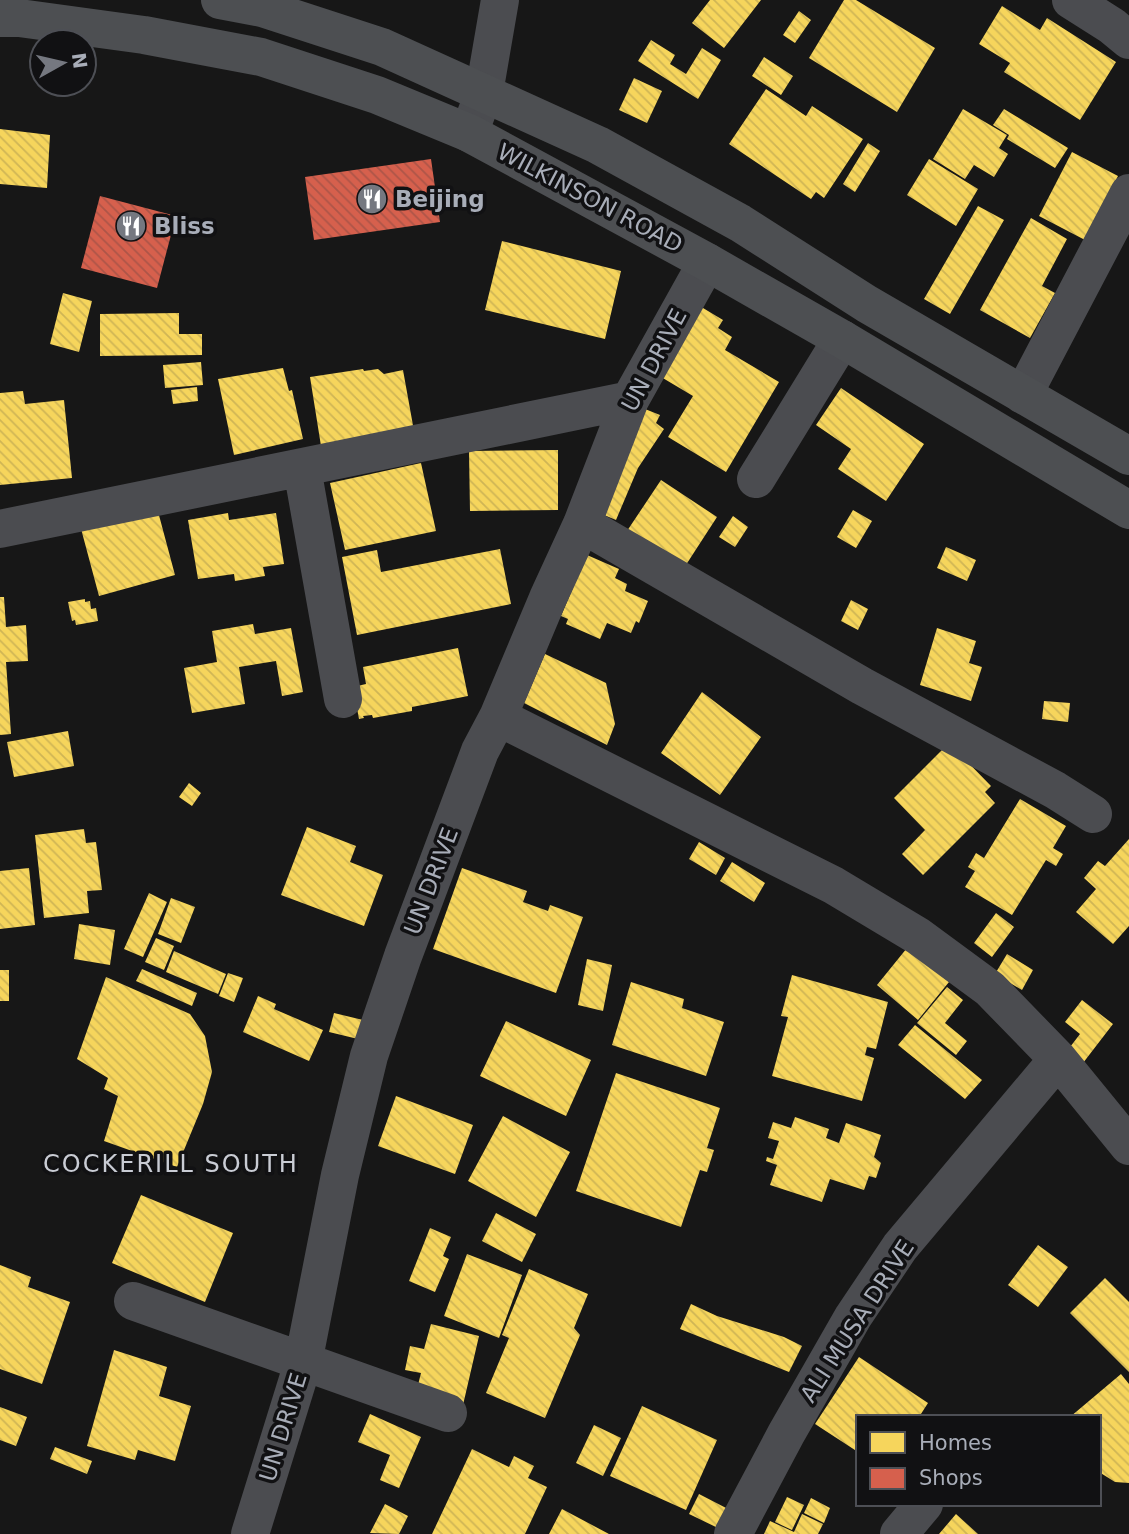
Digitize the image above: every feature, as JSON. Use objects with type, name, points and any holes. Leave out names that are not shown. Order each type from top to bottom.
[{"type":"main road","name":"WILKINSON ROAD","points":[[220,0],[262,8],[382,47],[598,145],[740,223],[866,304],[1129,456]]},
{"type":"main road","name":"WILKINSON ROAD","points":[[0,18],[144,35],[261,57],[377,94],[469,133],[707,262],[842,339],[1129,510]]},
{"type":"street","points":[[469,133],[484,93],[500,0]]},
{"type":"street","points":[[1071,0],[1122,22]]},
{"type":"street","points":[[1023,394],[1129,193]]},
{"type":"street","name":"UN DRIVE","points":[[250,1534],[303,1363],[340,1175],[369,1056],[403,956],[480,751],[582,524],[629,400],[707,262]]},
{"type":"street","points":[[756,480],[842,339]]},
{"type":"street","points":[[0,529],[629,400]]},
{"type":"street","points":[[302,468],[343,699]]},
{"type":"street","points":[[582,524],[862,686],[1022,772],[1093,814]]},
{"type":"street","points":[[498,716],[833,885],[918,936],[990,989],[1058,1059],[1129,1146]]},
{"type":"street","name":"ALI MUSA DRIVE","points":[[733,1534],[853,1317],[887,1267],[1058,1059]]},
{"type":"street","points":[[133,1301],[448,1413]]},
{"type":"street","points":[[899,1534],[922,1506]]},
{"type":"building: Homes","points":[[710,0],[761,0],[724,48],[692,23]]},
{"type":"building: Homes","points":[[844,0],[856,0],[935,48],[897,112],[809,58]]},
{"type":"building: Homes","points":[[1002,6],[1040,30],[1047,18],[1116,62],[1080,120],[1004,72],[1010,63],[979,44]]},
{"type":"building: Homes","points":[[799,11],[811,20],[795,43],[783,35]]},
{"type":"building: Homes","points":[[651,40],[675,55],[670,64],[686,74],[702,48],[721,60],[698,99],[638,61]]},
{"type":"building: Homes","points":[[764,57],[793,76],[781,95],[752,76]]},
{"type":"building: Homes","points":[[634,78],[662,91],[647,123],[619,110]]},
{"type":"building: Homes","points":[[766,89],[806,116],[812,106],[863,139],[824,198],[816,192],[811,199],[729,144]]},
{"type":"building: Homes","points":[[963,109],[1007,135],[999,148],[1008,154],[994,177],[974,165],[965,179],[933,159]]},
{"type":"building: Homes","points":[[1004,109],[1068,148],[1055,168],[1007,139],[1009,135],[993,125]]},
{"type":"building: Homes","points":[[0,129],[50,135],[47,188],[0,184]]},
{"type":"building: Homes","points":[[868,143],[880,151],[855,192],[843,184]]},
{"type":"building: Homes","points":[[1072,152],[1118,176],[1085,240],[1039,216]]},
{"type":"building: Homes","points":[[929,159],[978,189],[956,226],[907,195]]},
{"type":"building: Homes","points":[[978,206],[1004,220],[950,314],[924,299]]},
{"type":"building: Homes","points":[[1031,218],[1067,239],[1042,286],[1055,293],[1030,338],[980,310]]},
{"type":"building: Homes","points":[[502,241],[621,271],[605,339],[485,310]]},
{"type":"building: Homes","points":[[63,293],[92,301],[79,352],[50,344]]},
{"type":"building: Homes","points":[[693,302],[723,320],[718,328],[732,337],[725,350],[779,382],[726,472],[668,437],[693,396],[651,371]]},
{"type":"building: Homes","points":[[179,313],[179,334],[202,334],[202,355],[100,356],[100,314]]},
{"type":"building: Homes","points":[[201,362],[203,385],[165,388],[163,365]]},
{"type":"building: Homes","points":[[283,368],[289,391],[292,390],[303,439],[234,455],[218,379]]},
{"type":"building: Homes","points":[[378,369],[384,374],[403,370],[414,431],[321,446],[310,377]]},
{"type":"building: Homes","points":[[197,387],[198,401],[173,404],[171,390]]},
{"type":"building: Homes","points":[[841,388],[924,444],[886,501],[838,469],[851,449],[816,425]]},
{"type":"building: Homes","points":[[23,391],[25,404],[64,400],[72,478],[0,485],[0,393]]},
{"type":"building: Homes","points":[[635,405],[660,415],[656,423],[664,429],[638,468],[616,520],[592,510]]},
{"type":"building: Homes","points":[[558,450],[558,510],[470,511],[469,451]]},
{"type":"building: Homes","points":[[421,463],[436,531],[345,550],[330,483]]},
{"type":"building: Homes","points":[[661,480],[717,517],[682,571],[625,534]]},
{"type":"building: Homes","points":[[156,504],[175,575],[99,596],[80,525]]},
{"type":"building: Homes","points":[[853,510],[872,521],[856,548],[837,537]]},
{"type":"building: Homes","points":[[228,513],[229,520],[276,513],[284,564],[263,567],[265,576],[235,581],[234,574],[198,579],[188,520]]},
{"type":"building: Homes","points":[[733,516],[748,527],[735,547],[719,537]]},
{"type":"building: Homes","points":[[946,547],[976,560],[967,581],[937,568]]},
{"type":"building: Homes","points":[[500,549],[511,604],[357,635],[342,557],[377,550],[381,572]]},
{"type":"building: Homes","points":[[587,555],[619,569],[615,578],[627,584],[625,591],[648,601],[639,623],[636,621],[631,633],[607,623],[600,639],[566,624],[568,619],[561,616]]},
{"type":"building: Homes","points":[[0,597],[4,597],[6,627],[26,625],[28,661],[6,662],[11,734],[0,735]]},
{"type":"building: Homes","points":[[85,599],[85,602],[90,601],[91,609],[96,608],[98,621],[76,625],[75,620],[72,621],[68,602]]},
{"type":"building: Homes","points":[[851,600],[868,609],[858,630],[841,621]]},
{"type":"building: Homes","points":[[253,624],[255,634],[291,628],[303,692],[282,696],[276,661],[239,667],[245,704],[192,713],[184,668],[217,662],[212,631]]},
{"type":"building: Homes","points":[[937,628],[976,641],[969,663],[982,667],[971,701],[920,685]]},
{"type":"building: Homes","points":[[458,648],[468,696],[412,707],[412,711],[373,718],[372,715],[363,716],[364,718],[359,719],[353,687],[366,684],[363,667]]},
{"type":"building: Homes","points":[[545,654],[606,683],[615,724],[607,745],[524,703]]},
{"type":"building: Homes","points":[[702,692],[761,737],[720,795],[661,753]]},
{"type":"building: Homes","points":[[1044,701],[1070,703],[1068,722],[1042,719]]},
{"type":"building: Homes","points":[[68,731],[74,766],[14,777],[7,742]]},
{"type":"building: Homes","points":[[949,743],[991,786],[985,792],[995,803],[923,875],[902,854],[925,830],[894,798]]},
{"type":"building: Homes","points":[[189,783],[201,793],[192,806],[179,797]]},
{"type":"building: Homes","points":[[1020,799],[1066,826],[1053,848],[1063,854],[1056,866],[1046,860],[1012,915],[965,887],[975,871],[968,867],[976,853],[984,858]]},
{"type":"building: Homes","points":[[307,827],[356,846],[350,862],[383,875],[364,926],[281,895]]},
{"type":"building: Homes","points":[[84,829],[86,843],[96,842],[102,890],[87,891],[89,913],[44,918],[35,835]]},
{"type":"building: Homes","points":[[1129,839],[1129,926],[1113,944],[1076,912],[1096,889],[1084,878],[1098,861],[1105,866]]},
{"type":"building: Homes","points":[[699,842],[725,858],[716,875],[689,859]]},
{"type":"building: Homes","points":[[732,862],[765,883],[754,902],[720,881]]},
{"type":"building: Homes","points":[[29,868],[35,925],[0,929],[0,871]]},
{"type":"building: Homes","points":[[462,868],[527,891],[523,902],[548,911],[550,905],[583,917],[556,993],[433,949]]},
{"type":"building: Homes","points":[[149,893],[167,902],[143,957],[124,949]]},
{"type":"building: Homes","points":[[171,898],[195,907],[181,943],[158,934]]},
{"type":"building: Homes","points":[[996,913],[1014,927],[992,957],[974,943]]},
{"type":"building: Homes","points":[[79,924],[115,930],[110,965],[74,959]]},
{"type":"building: Homes","points":[[156,938],[174,946],[164,970],[145,962]]},
{"type":"building: Homes","points":[[907,948],[949,982],[918,1020],[877,985]]},
{"type":"building: Homes","points":[[174,951],[226,974],[218,994],[166,972]]},
{"type":"building: Homes","points":[[1007,954],[1033,970],[1022,990],[995,974]]},
{"type":"building: Homes","points":[[587,959],[612,965],[603,1011],[578,1005]]},
{"type":"building: Homes","points":[[142,969],[197,993],[192,1006],[136,981]]},
{"type":"building: Homes","points":[[0,970],[9,970],[9,1001],[0,1001]]},
{"type":"building: Homes","points":[[228,973],[243,978],[234,1002],[219,996]]},
{"type":"building: Homes","points":[[792,975],[888,1002],[876,1049],[867,1047],[865,1055],[874,1058],[862,1101],[772,1076],[788,1017],[781,1016]]},
{"type":"building: Homes","points":[[106,977],[190,1014],[205,1036],[212,1072],[203,1104],[177,1167],[104,1141],[118,1096],[104,1089],[108,1078],[77,1059]]},
{"type":"building: Homes","points":[[631,982],[684,999],[682,1008],[724,1022],[706,1076],[612,1045]]},
{"type":"building: Homes","points":[[947,987],[963,1000],[945,1023],[967,1041],[956,1055],[917,1023]]},
{"type":"building: Homes","points":[[258,996],[276,1004],[274,1009],[323,1030],[309,1061],[243,1032]]},
{"type":"building: Homes","points":[[1082,1000],[1113,1024],[1083,1063],[1067,1051],[1080,1034],[1065,1022]]},
{"type":"building: Homes","points":[[334,1013],[363,1020],[358,1039],[329,1032]]},
{"type":"building: Homes","points":[[506,1021],[591,1060],[566,1116],[480,1076]]},
{"type":"building: Homes","points":[[915,1025],[982,1080],[965,1099],[898,1045]]},
{"type":"building: Homes","points":[[616,1073],[720,1108],[707,1148],[714,1150],[707,1172],[700,1170],[681,1227],[576,1191]]},
{"type":"building: Homes","points":[[396,1096],[473,1125],[455,1174],[378,1146]]},
{"type":"building: Homes","points":[[503,1116],[570,1152],[536,1217],[468,1181]]},
{"type":"building: Homes","points":[[795,1117],[829,1129],[826,1138],[839,1143],[846,1123],[881,1135],[874,1157],[881,1163],[876,1178],[869,1176],[864,1190],[830,1179],[822,1202],[770,1185],[777,1165],[766,1161],[767,1157],[773,1159],[779,1141],[768,1138],[773,1122],[791,1128]]},
{"type":"building: Homes","points":[[141,1195],[233,1233],[205,1302],[112,1263]]},
{"type":"building: Homes","points":[[496,1213],[536,1234],[522,1262],[482,1241]]},
{"type":"building: Homes","points":[[430,1228],[451,1237],[443,1256],[449,1259],[435,1292],[409,1281]]},
{"type":"building: Homes","points":[[1038,1245],[1068,1267],[1038,1307],[1008,1285]]},
{"type":"building: Homes","points":[[467,1254],[522,1275],[499,1338],[444,1316]]},
{"type":"building: Homes","points":[[0,1265],[31,1277],[28,1287],[70,1302],[42,1384],[0,1369]]},
{"type":"building: Homes","points":[[529,1269],[588,1294],[574,1328],[580,1335],[545,1418],[486,1393],[509,1338],[502,1335]]},
{"type":"building: Homes","points":[[1105,1278],[1129,1302],[1129,1372],[1070,1313]]},
{"type":"building: Homes","points":[[691,1304],[802,1346],[789,1372],[680,1329]]},
{"type":"building: Homes","points":[[431,1324],[479,1336],[463,1405],[416,1393],[421,1373],[405,1370],[410,1346],[424,1349]]},
{"type":"building: Homes","points":[[114,1350],[167,1367],[159,1396],[191,1406],[175,1461],[138,1450],[135,1460],[87,1446]]},
{"type":"building: Homes","points":[[859,1357],[928,1403],[920,1415],[856,1415],[856,1451],[815,1424]]},
{"type":"building: Homes","points":[[1121,1374],[1129,1384],[1129,1483],[1115,1482],[1101,1473],[1101,1415],[1072,1415]]},
{"type":"building: Homes","points":[[642,1406],[717,1440],[686,1510],[610,1476]]},
{"type":"building: Homes","points":[[0,1407],[27,1417],[16,1446],[0,1440]]},
{"type":"building: Homes","points":[[370,1414],[421,1437],[399,1488],[380,1480],[390,1455],[358,1442]]},
{"type":"building: Homes","points":[[594,1425],[621,1438],[603,1476],[576,1463]]},
{"type":"building: Homes","points":[[55,1447],[92,1461],[87,1474],[50,1459]]},
{"type":"building: Homes","points":[[472,1449],[509,1467],[514,1456],[534,1466],[528,1478],[547,1487],[525,1534],[432,1534]]},
{"type":"building: Homes","points":[[699,1494],[730,1510],[720,1529],[689,1514]]},
{"type":"building: Homes","points":[[787,1497],[804,1505],[792,1530],[775,1522]]},
{"type":"building: Homes","points":[[811,1498],[830,1508],[824,1523],[804,1513]]},
{"type":"building: Homes","points":[[385,1504],[408,1516],[399,1534],[370,1533]]},
{"type":"building: Homes","points":[[562,1509],[609,1534],[549,1534]]},
{"type":"building: Homes","points":[[802,1514],[823,1524],[818,1534],[764,1534],[770,1521],[794,1532]]},
{"type":"building: Homes","points":[[956,1514],[978,1534],[939,1534]]},
{"type":"building: Shops","name":"Beijing","points":[[431,159],[440,222],[314,240],[305,177]]},
{"type":"building: Shops","points":[[100,196],[176,216],[157,288],[81,268]]},
{"type":"place","name":"Beijing","points":[[372,199]]},
{"type":"place","name":"Bliss","points":[[131,226]]},
{"type":"district","name":"COCKERILL SOUTH","points":[[171,1164]]}]
